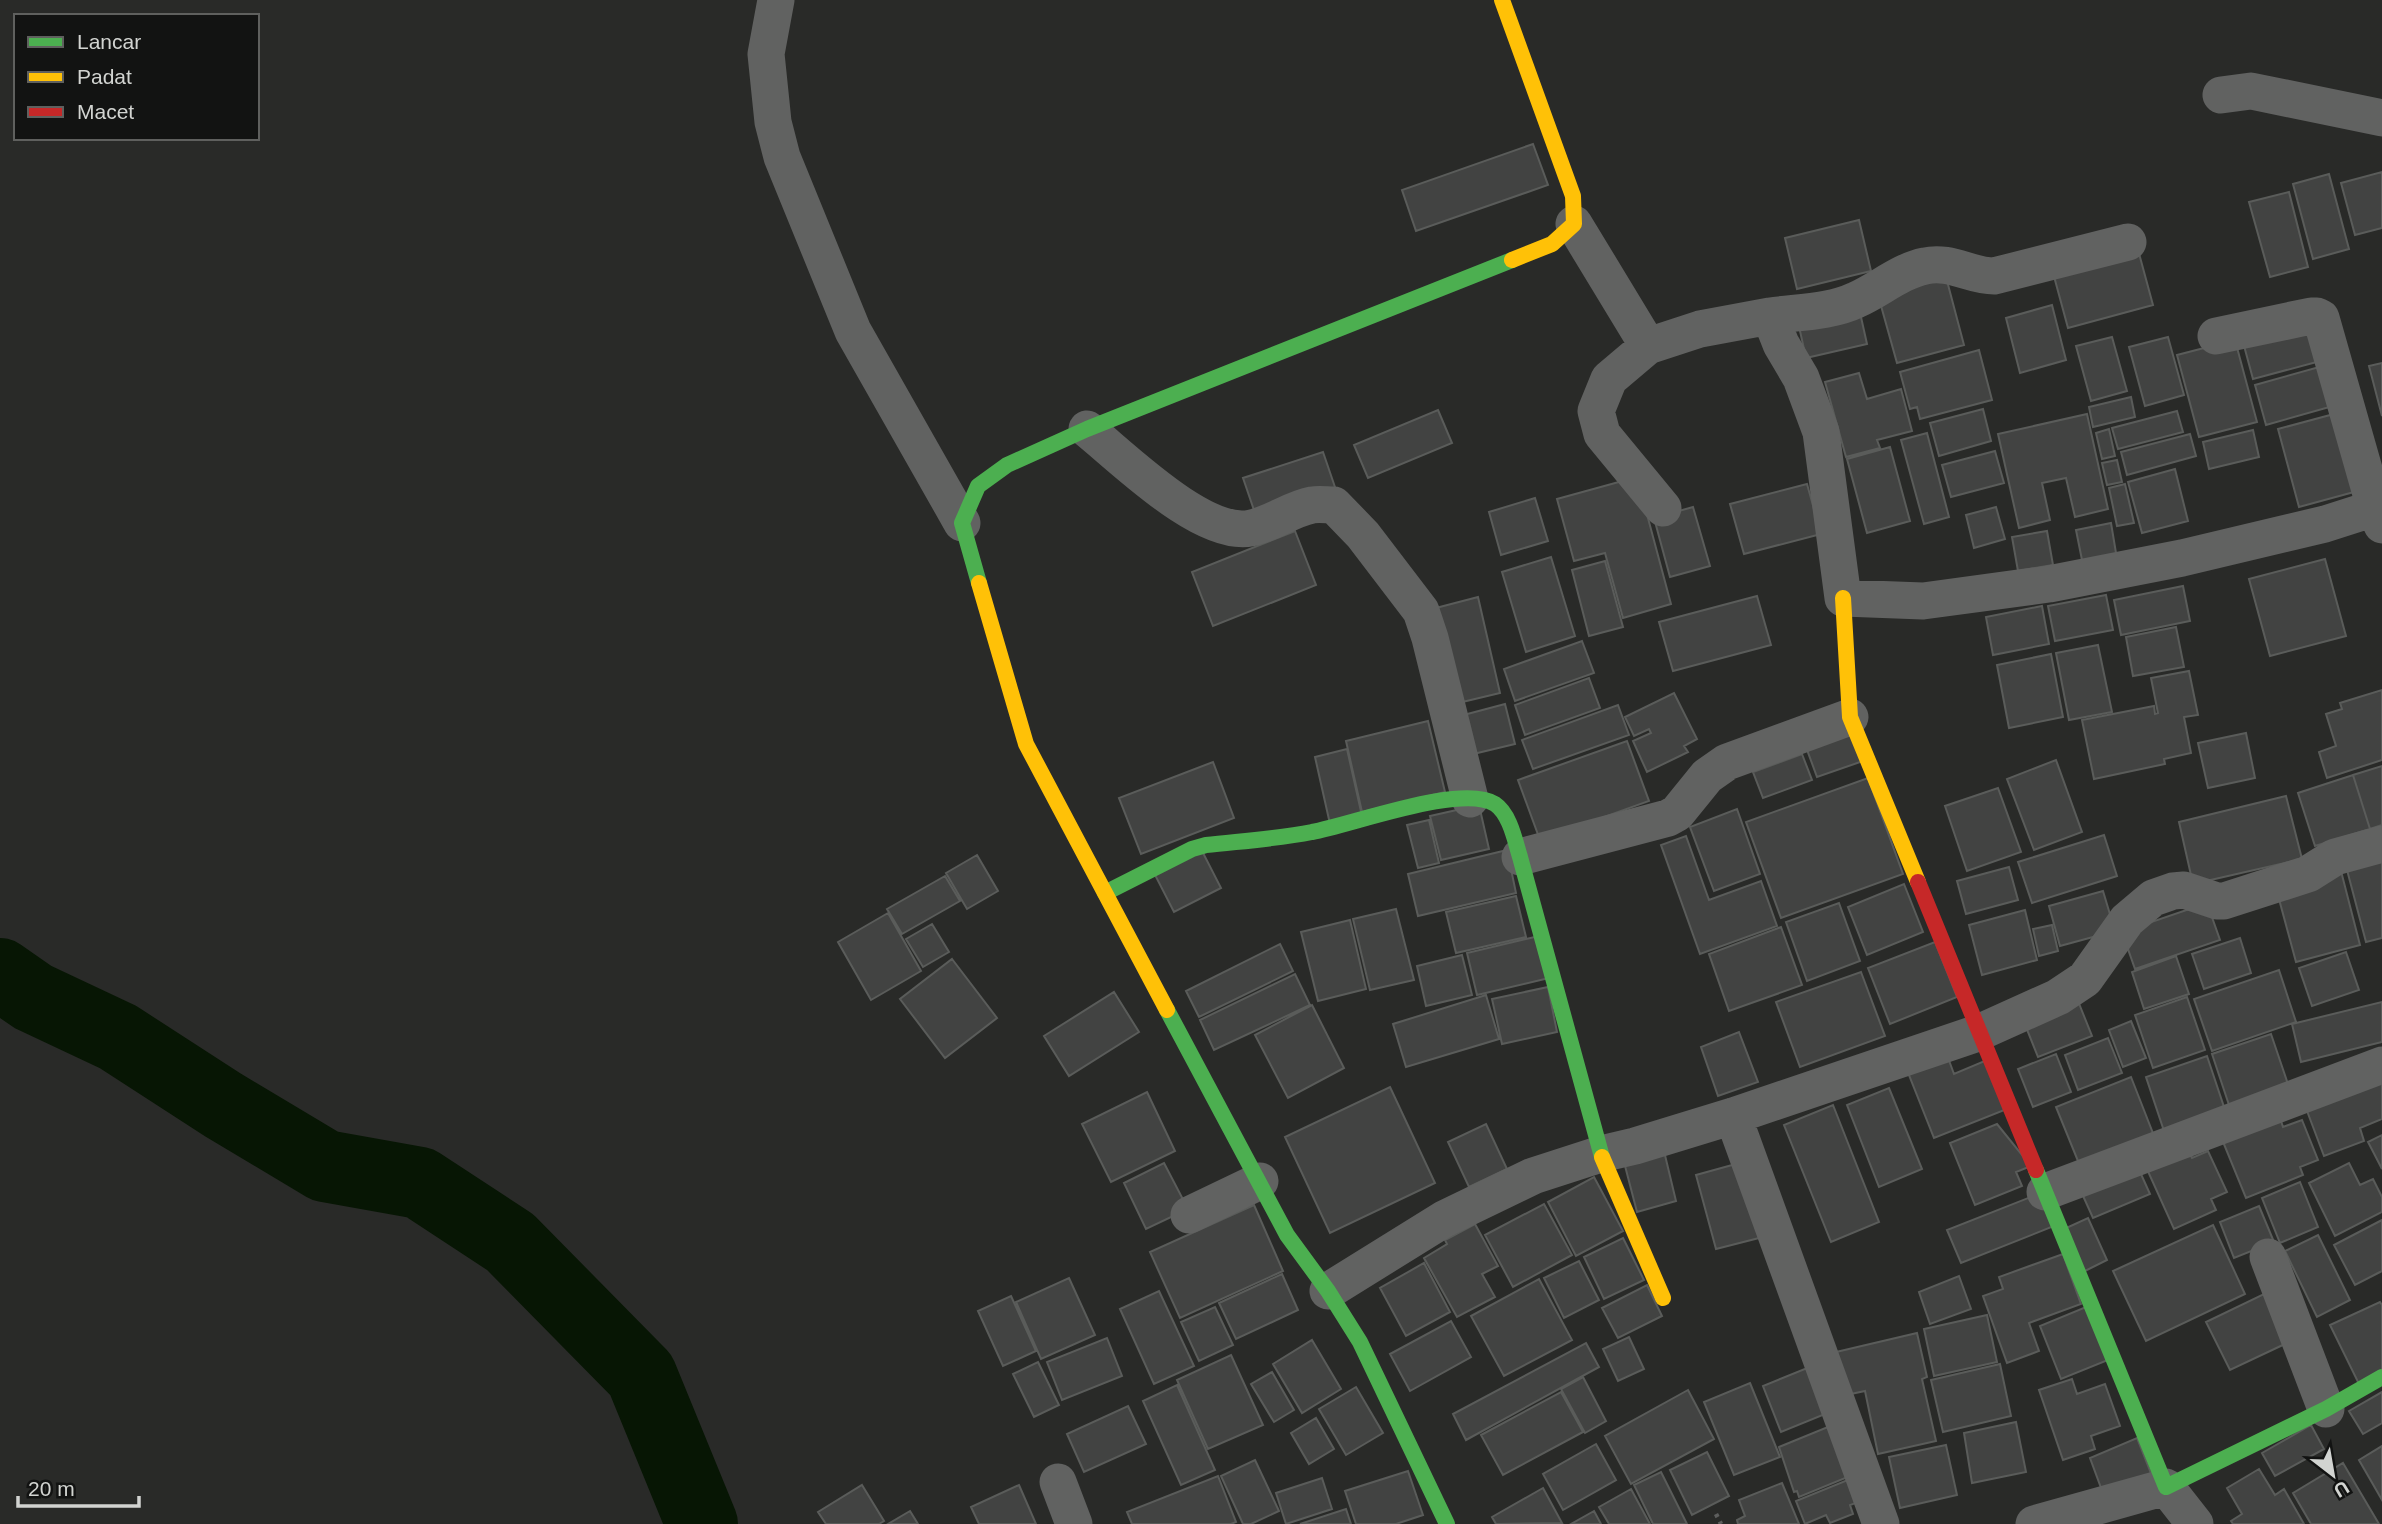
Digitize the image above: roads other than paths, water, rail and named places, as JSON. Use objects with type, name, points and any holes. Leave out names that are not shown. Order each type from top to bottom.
[{"type":"street","points":[[776,0],[766,54],[772,122],[782,157],[853,331],[962,523],[1026,744],[1287,1235],[1328,1291],[1360,1342],[1447,1524]]},
{"type":"street","points":[[1502,0],[1573,196],[1574,224],[1648,346]]},
{"type":"street","points":[[2221,95],[2251,91],[2382,118]]},
{"type":"street","points":[[962,523],[978,486],[1007,465],[1087,429],[1552,244],[1574,224]]},
{"type":"street","points":[[1663,508],[1602,434],[1596,411],[1609,379],[1648,346],[1700,329],[1847,304],[1924,266],[1948,264],[1980,275],[1994,276],[2128,242]]},
{"type":"street","points":[[1770,316],[1781,344],[1801,378],[1821,432],[1843,598],[1850,717],[2166,1487],[2195,1524]]},
{"type":"street","points":[[1843,598],[1923,601],[2049,584],[2182,558],[2380,512],[2321,318],[2311,316],[2216,336]]},
{"type":"street","points":[[1087,429],[1173,499],[1212,522],[1249,529],[1311,505],[1334,505],[1363,535],[1420,611],[1430,638],[1470,799]]},
{"type":"street","points":[[1520,856],[1668,818],[1677,813],[1707,776],[1727,762],[1850,717]]},
{"type":"street","points":[[1105,893],[1192,849],[1206,845],[1324,830],[1413,806],[1482,798],[1496,804],[1505,818],[1520,856],[1601,1154],[1662,1298]]},
{"type":"street","points":[[1328,1291],[1444,1219],[1533,1176],[1733,1116],[1978,1033],[2076,986],[2090,973],[2127,920],[2153,898],[2184,890],[2224,901],[2308,874],[2335,857],[2382,844]]},
{"type":"street","points":[[2045,1192],[2382,1065]]},
{"type":"street","points":[[1733,1116],[1881,1524]]},
{"type":"street","points":[[1189,1214],[1260,1181]]},
{"type":"street","points":[[2268,1258],[2326,1409]]},
{"type":"street","points":[[2034,1524],[2166,1487],[2326,1409],[2382,1377]]},
{"type":"street","points":[[1058,1482],[1074,1524]]},
{"type":"waterway","points":[[0,974],[33,997],[118,1037],[223,1105],[325,1166],[420,1183],[510,1242],[641,1375],[702,1524]]}]
